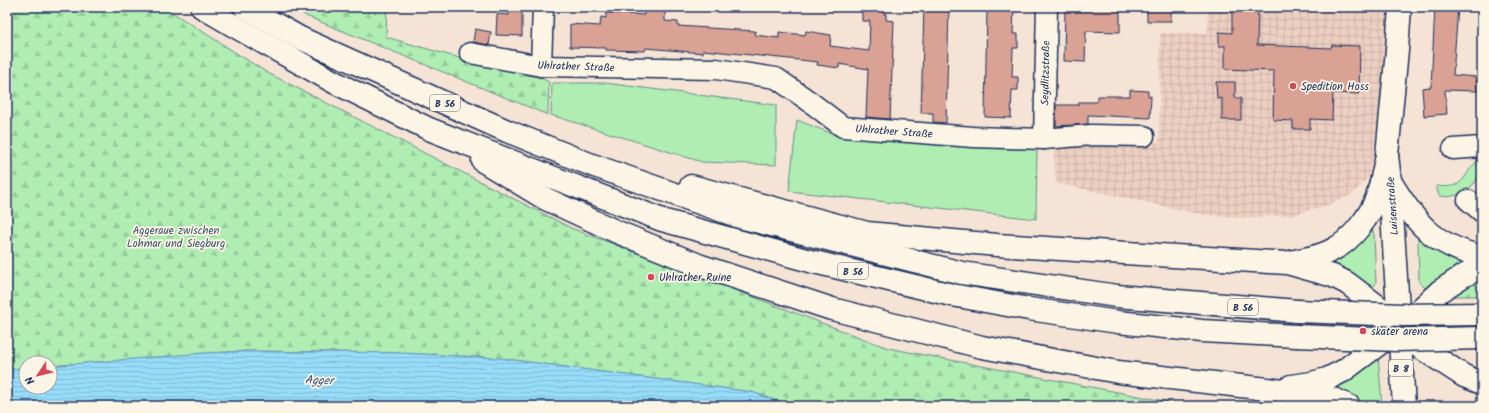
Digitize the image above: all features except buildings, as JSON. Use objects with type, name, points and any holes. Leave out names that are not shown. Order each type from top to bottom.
[{"type":"main road","name":"B 56","points":[[202,7],[334,82],[429,129],[662,220],[810,261],[952,295],[1029,309],[1118,322],[1202,331],[1296,336],[1397,340],[1482,338]]},
{"type":"main road","name":"B 56","points":[[245,7],[300,38],[500,127],[592,165],[740,217],[962,272],[1117,296],[1297,311],[1403,315],[1482,314]]},
{"type":"main road","name":"Luisenstraße","points":[[1400,7],[1387,155],[1390,181],[1404,406]]},
{"type":"main road","points":[[429,129],[546,199],[615,231],[701,266],[832,309],[997,350],[1118,372],[1311,394],[1336,400],[1349,406]]},
{"type":"main road","points":[[1286,263],[1319,256],[1335,249],[1349,238],[1361,225],[1376,198],[1387,155]]},
{"type":"main road","points":[[592,165],[652,175],[867,233],[997,245],[1286,263],[1328,274],[1347,283],[1380,308],[1399,329],[1418,346],[1464,376],[1482,383]]},
{"type":"main road","points":[[1390,181],[1416,220],[1429,233],[1449,246],[1482,257]]},
{"type":"main road","points":[[1271,389],[1312,383],[1327,379],[1343,371],[1399,329],[1440,291],[1462,276],[1482,267]]},
{"type":"street","points":[[541,66],[543,7]]},
{"type":"street","name":"Seydlitzstraße","points":[[1044,138],[1047,7]]},
{"type":"street","name":"Uhlrather Straße","points":[[470,53],[541,66],[716,69],[776,78],[843,127],[973,137],[1044,138],[1091,135],[1144,136]]},
{"type":"street","points":[[1453,149],[1482,147]]},
{"type":"shaded area","points":[[1208,7],[1388,7],[1385,75],[1378,127],[1369,176],[1353,194],[1328,205],[1291,215],[1239,218],[1205,215],[1056,183],[1053,145],[1091,142],[1159,142],[1160,33],[1207,33]]},
{"type":"green space","name":"Aggeraue zwischen Lohmar und Siegburg","points":[[7,7],[164,7],[266,72],[571,228],[888,348],[1185,405],[1313,401],[1327,406],[791,406],[752,392],[499,358],[400,353],[250,351],[206,353],[58,365],[58,355],[18,355],[18,369],[7,370]]},
{"type":"green space","points":[[292,7],[387,7],[386,37],[463,59],[541,78],[549,82],[548,115],[306,16]]},
{"type":"green space","points":[[552,83],[605,83],[776,105],[776,165],[702,162],[551,115]]},
{"type":"green space","points":[[797,120],[838,136],[1037,148],[1036,219],[789,191]]},
{"type":"green space","points":[[1482,158],[1482,173],[1471,187],[1457,195],[1448,197],[1439,196],[1436,186],[1455,185],[1460,182],[1470,168]]},
{"type":"green space","points":[[1369,226],[1373,230],[1374,235],[1376,283],[1371,290],[1324,263]]},
{"type":"green space","points":[[1421,234],[1480,262],[1426,289],[1419,282],[1418,240]]},
{"type":"green space","points":[[1482,274],[1482,296],[1444,296]]},
{"type":"green space","points":[[1378,354],[1382,406],[1364,406],[1351,400],[1328,385]]},
{"type":"water","name":"Agger","points":[[250,351],[400,353],[499,358],[752,392],[791,406],[7,406],[7,370],[18,369],[18,395],[58,395],[58,365],[206,353]]},
{"type":"place","name":"Spedition Hoss","points":[[1293,86]]},
{"type":"place","name":"Uhlrather Ruine","points":[[651,277]]},
{"type":"place","name":"skater arena","points":[[1363,331]]}]
